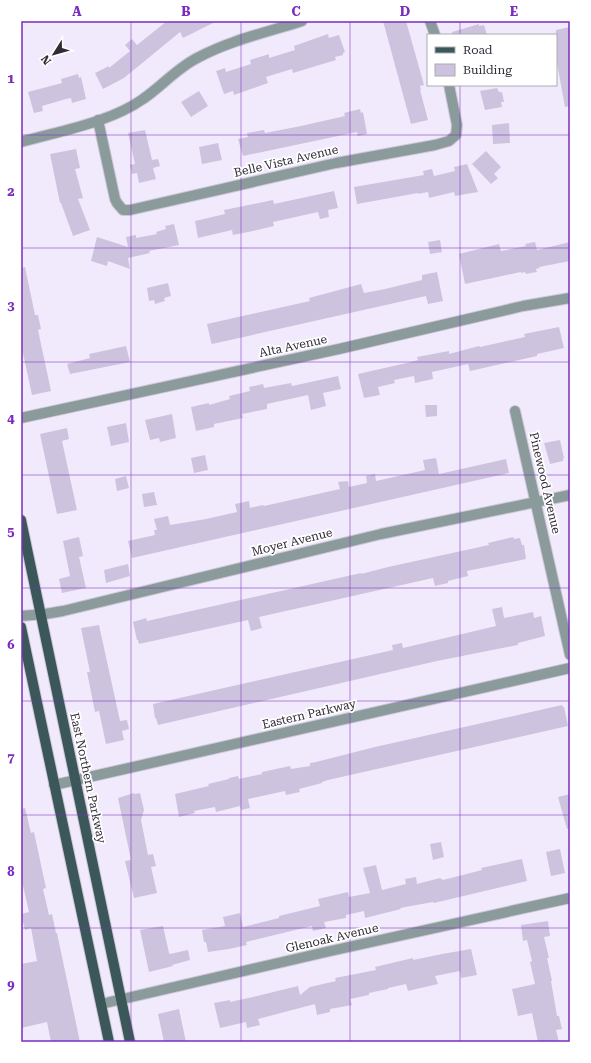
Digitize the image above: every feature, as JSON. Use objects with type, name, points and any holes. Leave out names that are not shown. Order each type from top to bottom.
[{"type":"main road","name":"East Northern Parkway","points":[[21,520],[130,1042]]},
{"type":"main road","points":[[21,627],[109,1042]]},
{"type":"street","points":[[21,142],[98,120],[116,113],[143,99],[197,58],[220,48],[302,21]]},
{"type":"street","points":[[430,21],[435,34]]},
{"type":"street","name":"Belle Vista Avenue","points":[[98,120],[116,203],[123,210],[130,210],[336,163],[449,141],[456,135],[458,125],[449,86]]},
{"type":"street","name":"Alta Avenue","points":[[21,418],[347,347],[523,306],[570,298]]},
{"type":"street","name":"Pinewood Avenue","points":[[515,411],[570,654]]},
{"type":"street","name":"Moyer Avenue","points":[[21,616],[40,615],[63,611],[382,534],[570,495]]},
{"type":"street","name":"Eastern Parkway","points":[[54,785],[570,668]]},
{"type":"street","name":"Glenoak Avenue","points":[[101,1004],[570,898]]},
{"type":"building","points":[[167,21],[217,21],[183,38],[180,32],[124,78],[103,89],[95,73],[109,66],[109,68],[130,51],[125,45],[132,39],[137,45]]},
{"type":"building","points":[[383,21],[406,21],[424,85],[420,86],[420,90],[428,120],[411,124]]},
{"type":"building","points":[[479,24],[479,26],[484,25],[487,34],[452,34],[452,32]]},
{"type":"building","points":[[570,27],[570,106],[565,107],[557,63],[556,30]]},
{"type":"building","points":[[328,34],[329,38],[339,35],[345,52],[343,55],[335,57],[336,60],[293,73],[292,69],[266,77],[268,83],[234,95],[233,91],[224,94],[216,71],[225,68],[226,72],[251,64],[250,60],[269,54],[269,58],[295,50],[294,46]]},
{"type":"building","points":[[78,74],[79,78],[81,77],[86,99],[72,103],[71,98],[66,99],[42,106],[43,111],[34,113],[28,92],[62,83],[61,79]]},
{"type":"building","points":[[497,88],[499,92],[502,92],[504,102],[501,102],[502,107],[485,110],[480,91]]},
{"type":"building","points":[[199,91],[208,106],[191,117],[181,102]]},
{"type":"building","points":[[360,109],[361,113],[363,112],[367,134],[358,136],[357,132],[243,156],[238,139],[248,137],[247,133],[264,130],[265,133],[301,126],[345,116],[344,113]]},
{"type":"building","points":[[509,123],[510,143],[493,144],[492,125]]},
{"type":"building","points":[[145,130],[152,160],[158,159],[160,166],[153,168],[156,179],[139,183],[137,173],[132,174],[130,165],[135,164],[128,133]]},
{"type":"building","points":[[218,143],[222,160],[202,164],[199,147]]},
{"type":"building","points":[[76,149],[80,168],[75,169],[83,198],[78,199],[90,230],[73,236],[60,203],[50,154]]},
{"type":"building","points":[[486,151],[501,167],[494,174],[498,178],[491,184],[472,164]]},
{"type":"building","points":[[467,164],[478,192],[455,196],[454,192],[429,198],[428,192],[357,204],[354,187],[424,175],[423,171],[432,169],[434,176],[455,171],[454,167]]},
{"type":"building","points":[[334,191],[338,208],[328,210],[329,217],[320,219],[318,212],[273,222],[274,226],[253,231],[233,235],[232,230],[198,238],[195,221],[225,214],[224,210],[273,200],[274,204]]},
{"type":"building","points":[[174,224],[179,245],[149,251],[150,253],[128,258],[130,269],[108,261],[107,266],[91,261],[97,237],[128,247],[126,237],[136,235],[136,238],[157,234],[156,232],[166,229],[165,226]]},
{"type":"building","points":[[440,240],[442,252],[430,254],[428,242]]},
{"type":"building","points":[[535,242],[537,250],[570,242],[570,261],[539,267],[540,268],[536,269],[537,272],[526,274],[525,272],[521,272],[465,284],[459,254],[499,244],[501,251],[526,246],[525,244]]},
{"type":"building","points":[[25,267],[35,315],[38,315],[41,329],[38,330],[51,391],[32,395],[21,344],[21,268]]},
{"type":"building","points":[[437,272],[443,301],[428,304],[426,296],[212,344],[211,342],[207,324],[310,301],[309,298],[361,284],[364,293],[385,289],[422,280],[422,275]]},
{"type":"building","points":[[168,283],[171,296],[164,298],[165,301],[155,304],[154,300],[149,301],[147,288]]},
{"type":"building","points":[[559,327],[564,348],[537,354],[537,356],[470,371],[468,364],[432,372],[433,379],[415,383],[414,376],[394,380],[395,383],[378,387],[380,395],[364,398],[358,374],[418,360],[417,357],[449,351],[449,354],[479,346],[525,337],[524,334]]},
{"type":"building","points":[[126,346],[130,362],[70,374],[67,364],[90,358],[89,354]]},
{"type":"building","points":[[338,376],[341,389],[323,393],[326,406],[311,410],[308,395],[267,404],[267,409],[242,414],[243,418],[214,424],[214,427],[196,431],[191,407],[209,403],[209,405],[230,399],[229,396],[250,391],[249,387],[263,384],[264,388],[291,383],[292,386]]},
{"type":"building","points":[[425,405],[437,405],[437,416],[426,417]]},
{"type":"building","points":[[172,414],[176,438],[160,442],[159,438],[150,440],[145,420]]},
{"type":"building","points":[[126,423],[129,442],[111,446],[107,427]]},
{"type":"building","points":[[67,428],[69,439],[62,441],[77,510],[57,514],[40,434]]},
{"type":"building","points":[[560,440],[564,458],[563,461],[550,464],[544,443]]},
{"type":"building","points":[[205,455],[208,470],[194,473],[191,458]]},
{"type":"building","points":[[436,458],[439,474],[506,459],[509,473],[132,558],[128,541],[155,535],[154,530],[157,530],[154,519],[168,516],[170,525],[206,519],[237,512],[235,504],[249,501],[250,508],[264,506],[340,489],[338,482],[348,481],[349,487],[367,483],[366,476],[375,474],[376,481],[425,470],[423,460]]},
{"type":"building","points":[[126,476],[129,488],[117,491],[115,479]]},
{"type":"building","points":[[154,492],[157,505],[144,507],[142,494]]},
{"type":"building","points":[[79,537],[83,556],[79,557],[86,588],[62,593],[59,579],[70,576],[63,541]]},
{"type":"building","points":[[513,537],[514,539],[520,538],[522,545],[524,545],[526,559],[467,571],[468,576],[448,581],[448,583],[435,586],[433,578],[259,617],[262,628],[251,631],[248,620],[139,644],[137,640],[133,622],[146,618],[147,621],[361,574],[489,545],[488,543]]},
{"type":"building","points":[[128,564],[130,576],[106,583],[104,570]]},
{"type":"building","points":[[502,607],[504,618],[533,612],[534,618],[541,616],[545,636],[518,643],[518,645],[437,661],[158,725],[155,718],[153,704],[393,650],[392,645],[402,643],[403,648],[496,626],[492,609]]},
{"type":"building","points":[[99,625],[120,721],[127,720],[129,729],[122,731],[124,740],[106,744],[99,711],[95,712],[87,672],[90,672],[81,628]]},
{"type":"building","points":[[562,705],[564,707],[568,726],[328,780],[299,789],[300,792],[286,795],[285,791],[248,799],[250,808],[241,810],[240,806],[216,812],[215,807],[194,811],[195,813],[179,817],[175,794],[209,786],[208,784],[238,776],[239,779],[262,774],[262,772],[290,766],[291,769],[310,766],[310,763],[375,747]]},
{"type":"building","points":[[134,793],[140,793],[144,810],[141,820],[148,855],[153,854],[156,866],[151,867],[157,893],[134,898],[125,861],[131,860],[118,798]]},
{"type":"building","points":[[570,794],[570,828],[567,829],[558,797]]},
{"type":"building","points":[[25,808],[31,833],[34,832],[46,888],[43,889],[49,915],[52,914],[57,933],[80,1042],[51,1042],[47,1022],[21,1028],[21,964],[37,961],[31,928],[25,930],[21,914],[29,912],[21,877],[21,809]]},
{"type":"building","points":[[441,842],[444,857],[433,860],[430,844]]},
{"type":"building","points":[[560,849],[565,873],[551,876],[546,852]]},
{"type":"building","points":[[522,859],[527,881],[434,903],[400,908],[401,909],[365,918],[364,911],[346,915],[346,918],[324,922],[326,928],[313,931],[312,926],[246,942],[247,945],[229,949],[208,952],[206,942],[204,942],[202,930],[225,926],[223,917],[240,913],[243,927],[320,906],[318,899],[348,892],[349,897],[370,893],[363,868],[376,865],[382,890],[406,884],[405,879],[416,877],[417,884],[440,878],[443,880],[482,870],[481,868]]},
{"type":"building","points":[[548,921],[550,936],[544,937],[549,958],[547,958],[557,1016],[559,1016],[562,1029],[556,1030],[559,1042],[538,1042],[532,1013],[518,1016],[512,989],[535,984],[530,962],[532,961],[527,940],[523,941],[521,925]]},
{"type":"building","points":[[163,926],[169,953],[188,950],[190,960],[149,972],[140,930]]},
{"type":"building","points":[[471,949],[477,975],[461,978],[460,971],[435,976],[438,984],[408,991],[406,984],[388,988],[369,993],[369,995],[350,999],[352,1005],[330,1009],[330,1012],[317,1015],[315,1004],[258,1019],[260,1025],[247,1028],[246,1022],[220,1028],[214,1003],[230,1000],[230,1002],[298,986],[300,995],[310,987],[336,981],[335,978],[376,970],[375,967],[413,958],[413,960]]},
{"type":"building","points":[[179,1009],[186,1042],[164,1042],[158,1014]]}]
